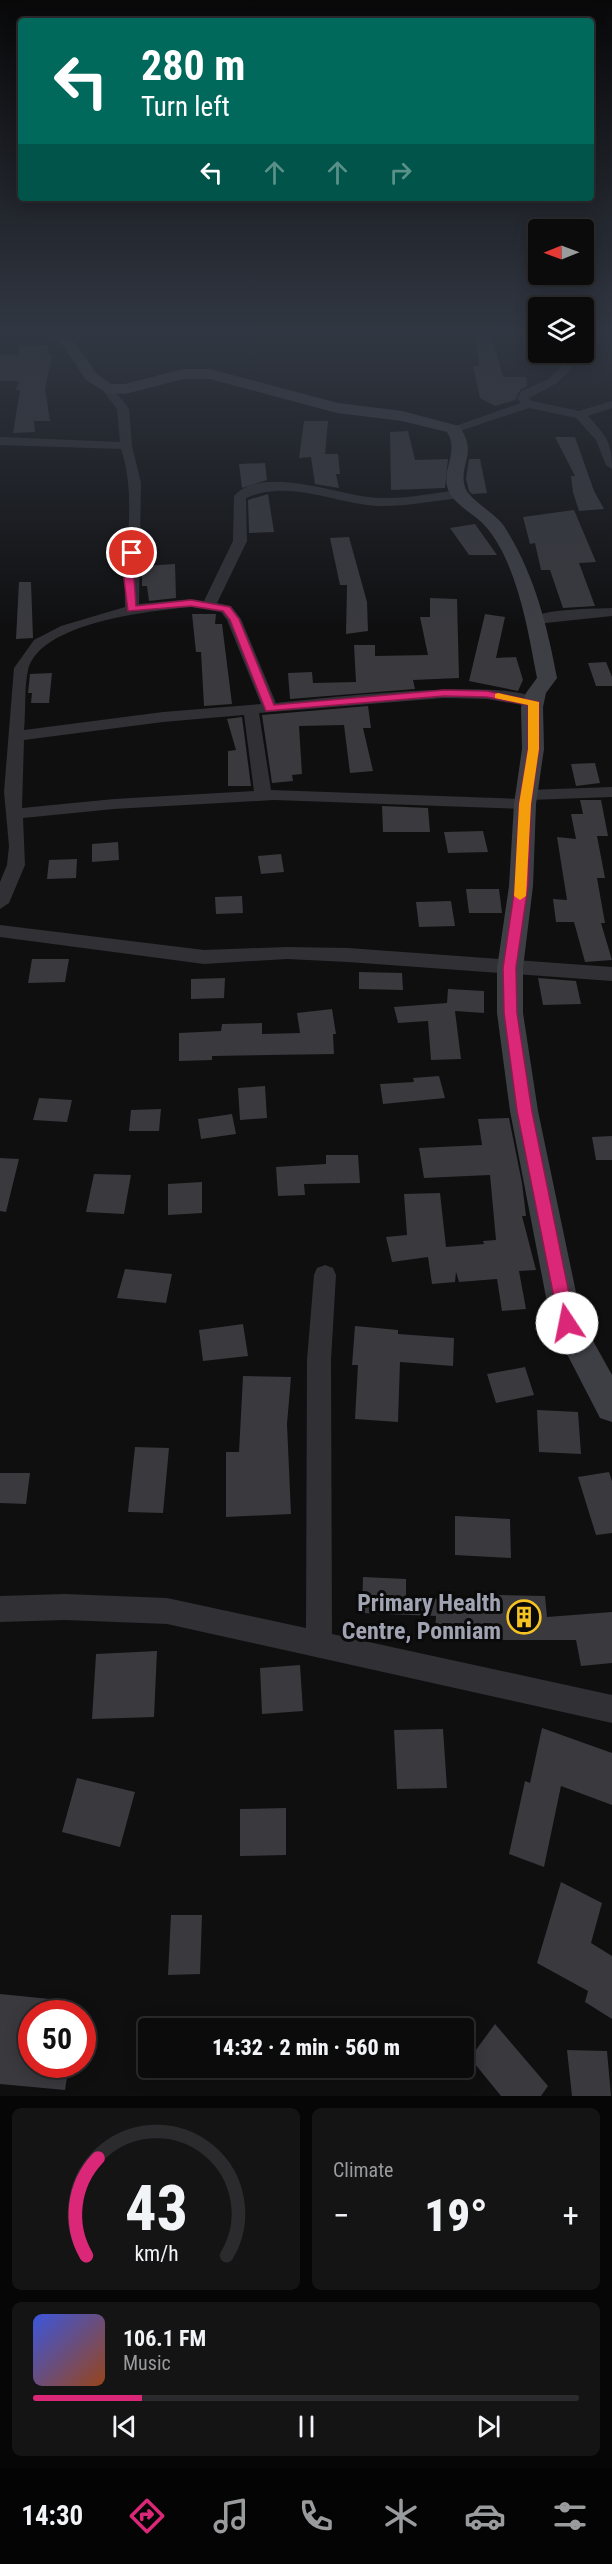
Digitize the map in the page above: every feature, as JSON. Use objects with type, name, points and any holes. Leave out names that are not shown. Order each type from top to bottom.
[{"type":"main road","points":[[456,433],[461,448],[455,485],[459,494],[492,522],[512,553],[537,621],[547,678],[534,702],[533,749],[526,800],[521,886],[510,968],[510,1013],[525,1111],[567,1323],[612,1407]]},
{"type":"street","points":[[125,433],[126,446],[135,473],[136,498],[129,579],[132,609]]},
{"type":"street","points":[[596,433],[602,439],[612,465]]},
{"type":"street","points":[[0,441],[126,446]]},
{"type":"street","points":[[209,605],[240,541],[240,496],[248,491],[266,485],[285,484],[341,498],[380,502],[459,494]]},
{"type":"street","points":[[0,903],[16,865],[9,846],[14,814],[12,792],[21,668],[39,643],[66,629],[132,609],[191,603],[226,609],[234,619],[270,708]]},
{"type":"street","points":[[537,621],[574,614],[612,612]]},
{"type":"street","points":[[16,736],[163,717],[444,693],[487,694],[534,702]]},
{"type":"street","points":[[251,711],[257,737],[263,796]]},
{"type":"street","points":[[14,814],[103,804],[263,796],[526,800],[612,792]]},
{"type":"street","points":[[0,931],[204,957],[287,953],[348,955],[612,974]]},
{"type":"street","points":[[319,1646],[319,1360],[325,1275]]},
{"type":"street","points":[[0,1609],[65,1607],[167,1611],[612,1709]]},
{"type":"building","points":[[302,433],[327,433],[325,454],[338,454],[340,474],[336,474],[339,488],[315,484],[311,457],[299,458]]},
{"type":"building","points":[[390,433],[408,433],[415,460],[448,459],[445,488],[391,490]]},
{"type":"building","points":[[555,437],[575,437],[594,491],[604,509],[579,511],[571,476],[575,476]]},
{"type":"building","points":[[469,459],[480,459],[487,493],[472,494],[469,491],[466,479]]},
{"type":"building","points":[[265,463],[267,480],[242,488],[239,464]]},
{"type":"building","points":[[268,494],[274,532],[249,533],[248,500]]},
{"type":"building","points":[[574,510],[596,562],[579,563],[595,606],[563,608],[550,570],[541,570],[535,543],[530,544],[523,517]]},
{"type":"building","points":[[475,524],[497,555],[469,555],[450,528]]},
{"type":"building","points":[[349,537],[367,602],[368,631],[346,634],[347,585],[340,585],[330,538]]},
{"type":"building","points":[[175,564],[176,598],[149,601],[147,586],[142,586],[142,566]]},
{"type":"building","points":[[19,582],[31,582],[33,638],[16,639]]},
{"type":"building","points":[[430,598],[457,599],[459,678],[413,680],[415,689],[290,699],[288,673],[312,672],[313,683],[356,682],[354,645],[375,645],[375,656],[428,655],[420,617],[430,617]]},
{"type":"building","points":[[192,614],[216,614],[215,624],[222,624],[232,704],[204,706],[201,652],[196,652]]},
{"type":"building","points":[[485,614],[505,617],[496,658],[516,657],[523,680],[518,691],[469,681]]},
{"type":"building","points":[[606,662],[612,677],[612,686],[596,686],[588,663]]},
{"type":"building","points":[[52,673],[49,703],[31,703],[32,693],[28,693],[30,674]]},
{"type":"building","points":[[368,706],[371,728],[363,728],[373,771],[350,773],[344,725],[299,726],[302,774],[292,775],[293,781],[272,783],[262,715]]},
{"type":"building","points":[[242,717],[251,786],[228,786],[228,751],[236,750],[227,719]]},
{"type":"building","points":[[595,763],[600,783],[576,786],[571,764]]},
{"type":"building","points":[[580,800],[601,800],[608,836],[597,836],[605,878],[597,878],[605,923],[601,923],[612,960],[585,962],[574,922],[556,922],[553,899],[567,900],[557,837],[576,839],[571,814],[583,814]]},
{"type":"building","points":[[382,806],[428,808],[430,832],[383,832]]},
{"type":"building","points":[[483,831],[488,852],[448,853],[444,832]]},
{"type":"building","points":[[118,842],[119,860],[92,862],[92,844]]},
{"type":"building","points":[[281,854],[284,872],[261,874],[258,856]]},
{"type":"building","points":[[77,859],[76,878],[47,879],[49,860]]},
{"type":"building","points":[[466,889],[499,889],[502,913],[469,913]]},
{"type":"building","points":[[242,896],[243,913],[216,914],[215,897]]},
{"type":"building","points":[[451,901],[455,926],[419,927],[416,902]]},
{"type":"building","points":[[32,959],[69,959],[65,982],[28,983]]},
{"type":"building","points":[[359,972],[402,973],[403,990],[359,989]]},
{"type":"building","points":[[225,978],[224,998],[191,999],[191,979]]},
{"type":"building","points":[[538,978],[576,981],[581,1004],[543,1005]]},
{"type":"building","points":[[448,989],[484,991],[484,1013],[455,1011],[461,1059],[431,1060],[428,1021],[398,1023],[394,1007],[447,1003]]},
{"type":"building","points":[[332,1009],[336,1034],[333,1034],[334,1054],[212,1056],[212,1060],[179,1061],[179,1033],[221,1031],[222,1024],[262,1023],[262,1034],[300,1033],[297,1013]]},
{"type":"building","points":[[439,1076],[445,1098],[383,1104],[380,1084],[414,1082],[413,1078]]},
{"type":"building","points":[[265,1086],[267,1118],[240,1120],[238,1088]]},
{"type":"building","points":[[39,1098],[72,1100],[67,1122],[33,1120]]},
{"type":"building","points":[[161,1109],[159,1131],[129,1131],[131,1110]]},
{"type":"building","points":[[232,1114],[236,1134],[201,1139],[198,1119]]},
{"type":"building","points":[[509,1118],[522,1183],[526,1216],[522,1216],[536,1270],[519,1271],[526,1309],[502,1311],[497,1279],[459,1282],[456,1272],[455,1282],[432,1284],[428,1257],[392,1262],[386,1237],[407,1235],[404,1194],[440,1193],[446,1247],[484,1244],[483,1241],[496,1240],[490,1175],[424,1178],[419,1148],[482,1145],[478,1119]]},
{"type":"building","points":[[612,1136],[612,1160],[596,1160],[592,1137]]},
{"type":"building","points":[[326,1155],[358,1155],[360,1183],[304,1184],[305,1195],[278,1196],[276,1167],[326,1164]]},
{"type":"building","points":[[0,1158],[19,1159],[6,1212],[0,1211]]},
{"type":"building","points":[[94,1174],[131,1175],[124,1214],[86,1212]]},
{"type":"building","points":[[202,1182],[202,1213],[168,1215],[168,1184]]},
{"type":"building","points":[[125,1269],[172,1274],[166,1303],[117,1298]]},
{"type":"building","points":[[243,1324],[248,1356],[203,1361],[199,1330]]},
{"type":"building","points":[[355,1326],[398,1330],[398,1334],[454,1338],[453,1366],[400,1362],[398,1422],[355,1419],[358,1365],[352,1365]]},
{"type":"building","points":[[525,1367],[534,1395],[496,1403],[487,1374]]},
{"type":"building","points":[[243,1376],[291,1377],[287,1424],[291,1514],[226,1517],[226,1452],[239,1452]]},
{"type":"building","points":[[537,1410],[578,1412],[581,1454],[539,1452]]},
{"type":"building","points":[[135,1447],[169,1448],[163,1513],[128,1512]]},
{"type":"building","points":[[609,1472],[612,1481],[612,1533],[596,1535],[578,1477]]},
{"type":"building","points":[[0,1473],[30,1473],[26,1504],[0,1503]]},
{"type":"building","points":[[455,1516],[510,1519],[511,1558],[455,1555]]},
{"type":"building","points":[[363,1577],[406,1579],[406,1596],[500,1604],[499,1595],[545,1596],[547,1617],[612,1612],[612,1663],[581,1666],[576,1640],[491,1640],[435,1634],[436,1616],[362,1613]]},
{"type":"building","points":[[157,1651],[154,1717],[92,1719],[96,1654]]},
{"type":"building","points":[[300,1665],[303,1711],[262,1714],[260,1668]]},
{"type":"building","points":[[542,1728],[612,1753],[612,1805],[561,1786],[544,1867],[509,1854],[525,1781],[530,1783]]},
{"type":"building","points":[[443,1729],[447,1788],[397,1789],[394,1730]]},
{"type":"building","points":[[77,1778],[135,1792],[120,1847],[62,1832]]},
{"type":"building","points":[[286,1808],[286,1855],[240,1856],[240,1809]]},
{"type":"building","points":[[561,1882],[602,1903],[591,1943],[612,1956],[612,2019],[585,2002],[588,1991],[537,1963]]},
{"type":"building","points":[[171,1915],[202,1915],[200,1974],[168,1975]]},
{"type":"building","points":[[0,1994],[60,2000],[18,2000],[18,2078],[67,2078],[65,2090],[0,2084]]},
{"type":"building","points":[[495,2024],[548,2086],[541,2096],[501,2096],[474,2063],[474,2053]]},
{"type":"building","points":[[567,2050],[607,2051],[611,2096],[572,2096]]},
{"type":"slow traffic","points":[[498,696],[534,702],[532,707],[533,749],[525,804],[520,896]]},
{"type":"place","name":"Primary Health Centre, Ponniam","points":[[524,1617]]},
{"type":"route","points":[[132,553],[129,579],[132,609],[191,603],[226,609],[234,619],[243,639],[270,708],[386,696],[444,693],[487,694],[534,702],[532,707],[533,749],[525,804],[521,886],[510,968],[510,1013],[525,1111],[567,1323]]}]
